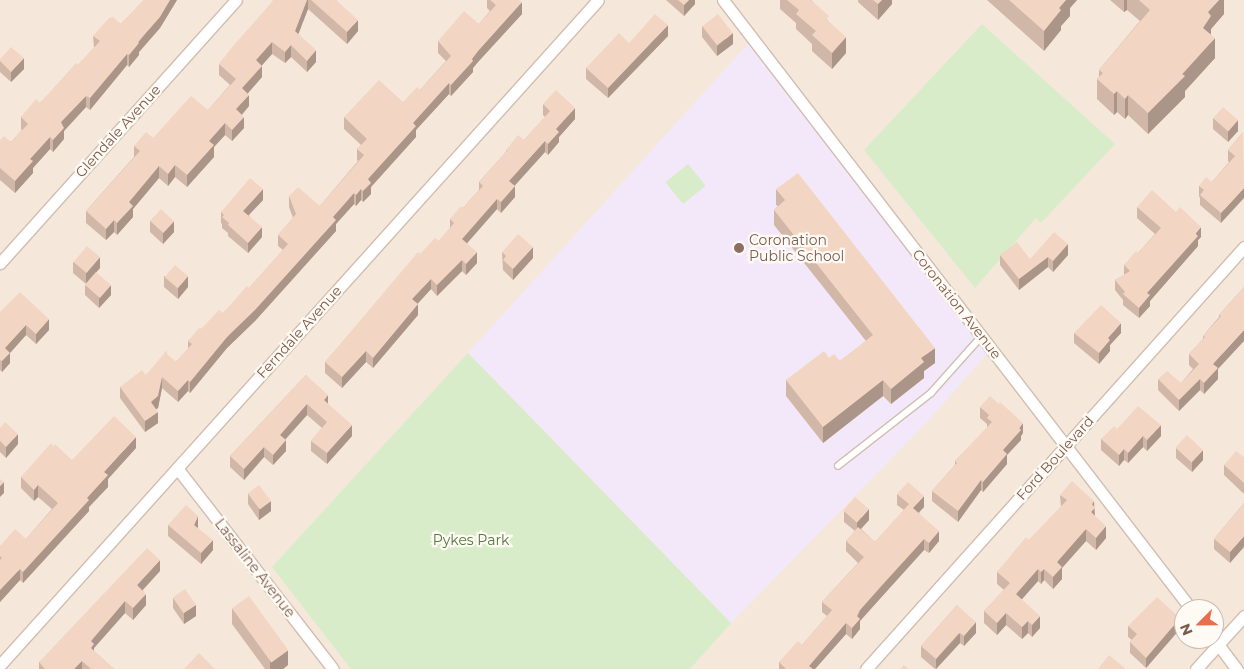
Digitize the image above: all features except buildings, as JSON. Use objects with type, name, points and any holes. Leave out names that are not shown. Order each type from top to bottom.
[{"type":"street","name":"Glendale Avenue","points":[[0,263],[236,0]]},
{"type":"street","name":"Ferndale Avenue","points":[[0,665],[598,0]]},
{"type":"street","name":"Coronation Avenue","points":[[723,0],[1182,599]]},
{"type":"street","name":"Ford Boulevard","points":[[866,669],[1244,247]]},
{"type":"street","name":"Lassaline Avenue","points":[[177,468],[333,669]]},
{"type":"street","points":[[1224,635],[1244,616]]},
{"type":"street","points":[[1196,669],[1211,649]]},
{"type":"street","points":[[1221,649],[1237,669]]},
{"type":"lane","points":[[838,466],[931,393],[982,336]]},
{"type":"shaded area","points":[[0,0],[1244,0],[1244,669],[0,669]]},
{"type":"shaded area","name":"Coronation Public School","points":[[756,35],[992,348],[927,422],[731,623],[468,353]]},
{"type":"green space","points":[[982,24],[1115,144],[1041,223],[1036,218],[975,288],[864,150]]},
{"type":"green space","points":[[688,164],[706,186],[683,204],[665,182]]},
{"type":"green space","name":"Pykes Park","points":[[468,353],[731,623],[690,669],[351,669],[272,567]]},
{"type":"place","name":"Coronation Public School","points":[[739,248]]}]
